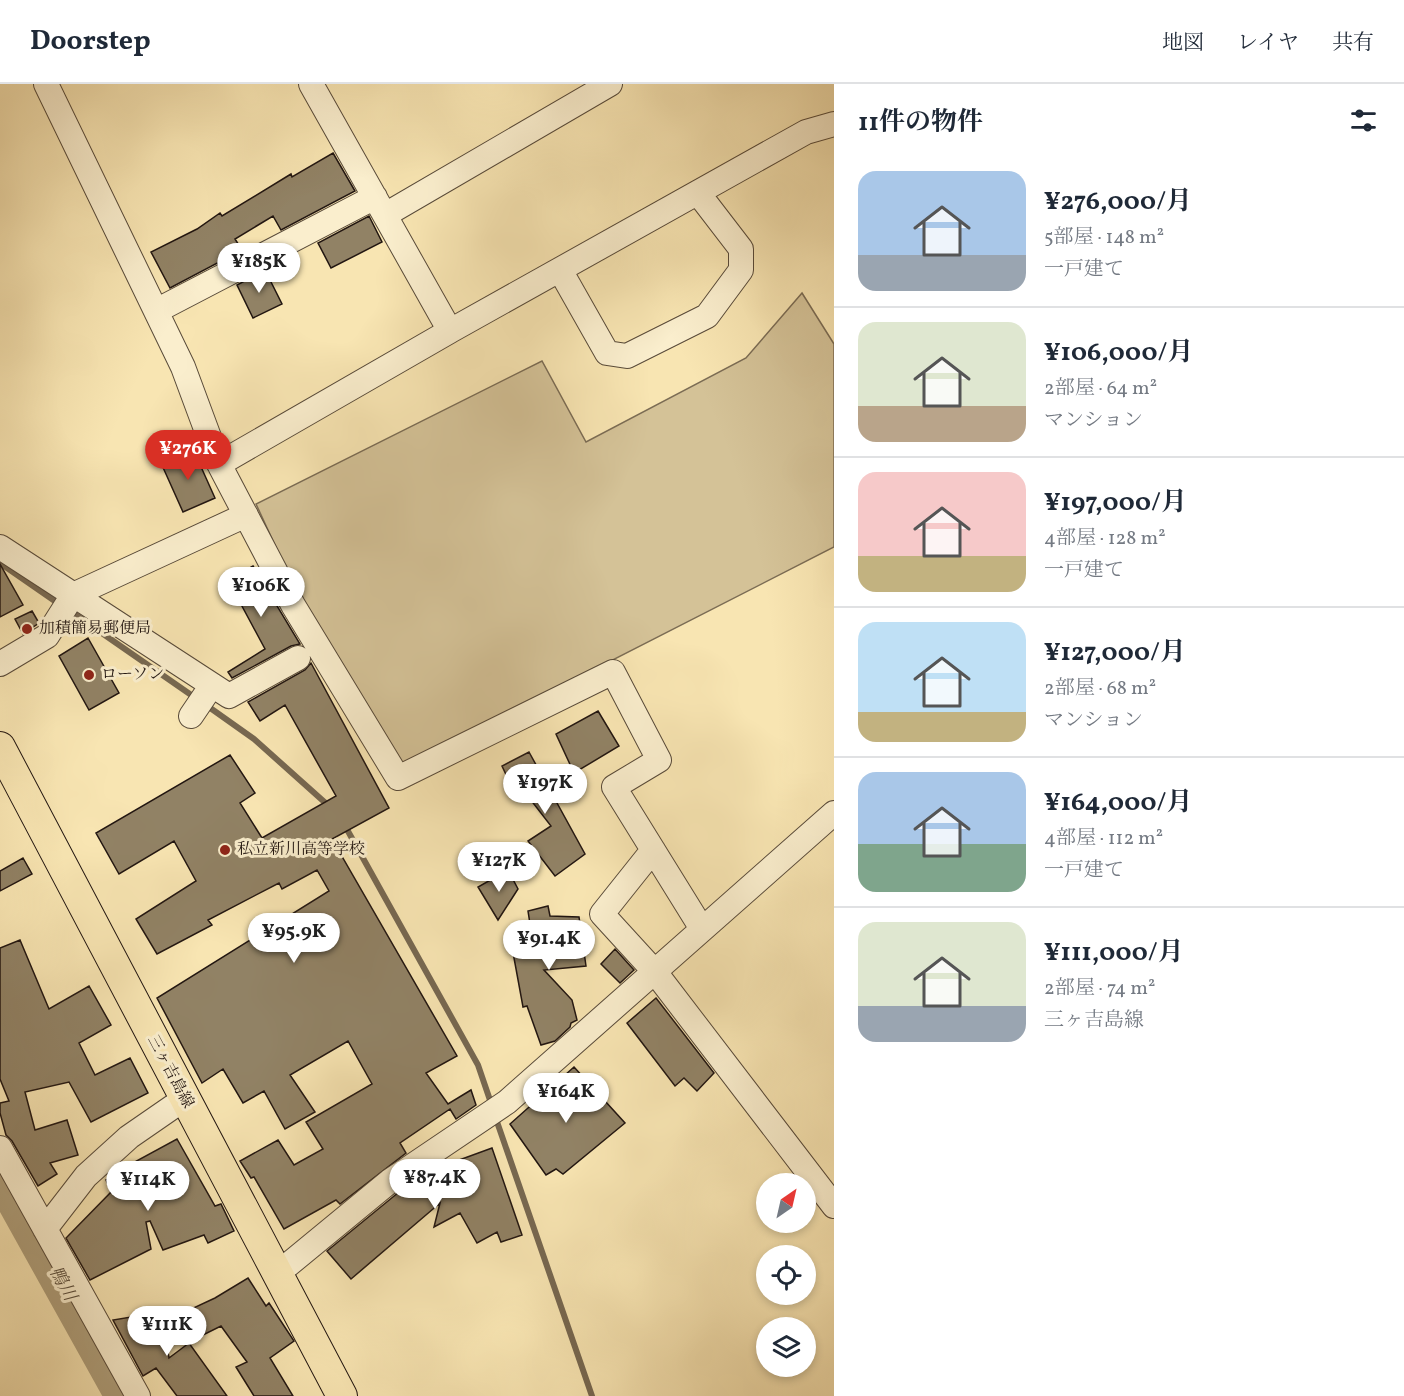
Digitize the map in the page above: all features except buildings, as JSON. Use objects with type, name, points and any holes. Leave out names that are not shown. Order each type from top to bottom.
[{"type":"main road","name":"三ヶ吉島線","points":[[0,747],[342,1396]]},
{"type":"street","points":[[46,84],[183,367],[219,464],[293,605],[398,778],[613,672],[659,760],[614,787],[702,929]]},
{"type":"street","points":[[311,84],[450,332]]},
{"type":"street","points":[[156,311],[380,206],[609,84]]},
{"type":"street","points":[[219,464],[806,132],[834,124]]},
{"type":"street","points":[[560,270],[607,354],[627,356],[707,316],[741,270],[741,249],[698,193]]},
{"type":"street","points":[[0,664],[47,636],[73,595],[246,515]]},
{"type":"street","points":[[0,547],[229,696],[298,658]]},
{"type":"street","points":[[191,716],[212,685]]},
{"type":"street","points":[[277,1274],[390,1181],[507,1102],[834,813]]},
{"type":"street","points":[[653,850],[602,914],[655,972],[834,1206]]},
{"type":"street","points":[[45,1229],[86,1176],[129,1137],[184,1099]]},
{"type":"street","points":[[0,1148],[138,1396]]},
{"type":"shaded area","points":[[802,293],[834,344],[834,547],[401,768],[298,595],[256,504],[542,361],[586,442],[746,358]]},
{"type":"waterway","points":[[0,563],[62,606]]},
{"type":"waterway","points":[[70,611],[197,699]]},
{"type":"waterway","points":[[206,705],[254,739],[330,807]]},
{"type":"waterway","points":[[344,824],[478,1065],[492,1106]]},
{"type":"waterway","points":[[495,1116],[592,1396]]},
{"type":"waterway","name":"鴨川","points":[[0,1173],[124,1396]]},
{"type":"place","name":"加積簡易郵便局","points":[[27,629]]},
{"type":"place","name":"ローソン","points":[[89,675]]},
{"type":"place","name":"私立新川高等学校","points":[[225,850]]}]
